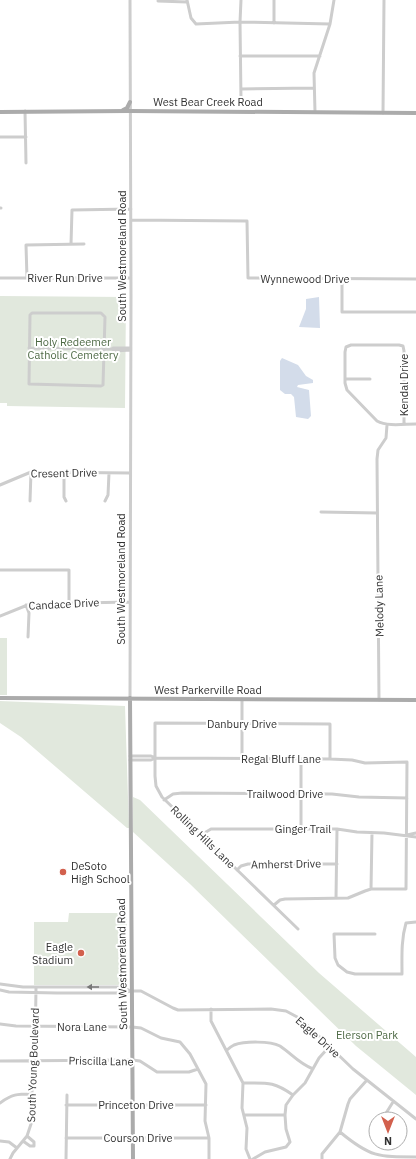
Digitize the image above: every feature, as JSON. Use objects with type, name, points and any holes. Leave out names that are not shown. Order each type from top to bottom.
[{"type":"main road","points":[[119,111],[125,110],[130,102]]},
{"type":"main road","name":"West Bear Creek Road","points":[[0,112],[130,111],[416,113]]},
{"type":"main road","name":"West Parkerville Road","points":[[0,698],[416,700]]},
{"type":"main road","name":"South Westmoreland Road","points":[[130,698],[133,1159]]},
{"type":"street","name":"South Westmoreland Road","points":[[130,0],[130,698]]},
{"type":"street","points":[[241,0],[241,100]]},
{"type":"street","points":[[274,0],[274,23]]},
{"type":"street","points":[[315,112],[314,73],[330,24],[334,0]]},
{"type":"street","points":[[384,0],[384,113]]},
{"type":"street","points":[[158,1],[187,1],[191,18],[196,24],[240,22],[330,24]]},
{"type":"street","points":[[240,56],[320,56]]},
{"type":"street","points":[[241,89],[314,88]]},
{"type":"street","points":[[25,111],[26,163]]},
{"type":"street","points":[[0,138],[26,138]]},
{"type":"street","points":[[72,244],[72,210],[131,209]]},
{"type":"street","name":"Wynnewood Drive","points":[[131,220],[248,221],[248,278],[416,279]]},
{"type":"street","points":[[27,278],[26,245],[84,244]]},
{"type":"street","name":"River Run Drive","points":[[0,278],[130,278]]},
{"type":"street","points":[[342,279],[342,312],[416,312]]},
{"type":"street","points":[[32,313],[101,313],[105,317],[103,385],[29,384],[29,348],[30,315],[32,313]]},
{"type":"street","name":"Kendal Drive","points":[[345,379],[346,347],[351,345],[403,346],[404,424]]},
{"type":"street","points":[[29,348],[104,349],[114,351],[131,349]]},
{"type":"street","points":[[370,379],[345,379],[347,390],[377,421],[382,424],[416,424]]},
{"type":"street","name":"Melody Lane","points":[[379,700],[377,513],[378,450],[386,438],[387,424]]},
{"type":"street","points":[[30,472],[30,501]]},
{"type":"street","name":"Cresent Drive","points":[[0,485],[30,472],[130,473]]},
{"type":"street","points":[[64,472],[64,497],[66,501]]},
{"type":"street","points":[[105,501],[108,495],[109,473]]},
{"type":"street","points":[[321,512],[377,513]]},
{"type":"street","points":[[0,570],[69,570],[69,603]]},
{"type":"street","name":"Candace Drive","points":[[0,616],[26,605],[35,603],[130,602]]},
{"type":"street","points":[[26,605],[29,614],[28,636]]},
{"type":"street","points":[[242,699],[242,758]]},
{"type":"street","name":"Danbury Drive","points":[[155,723],[330,724],[330,759]]},
{"type":"street","name":"Rolling Hills Lane","points":[[155,723],[156,786],[164,800],[298,928]]},
{"type":"street","name":"Regal Bluff Lane","points":[[130,758],[151,760],[155,758],[330,759],[352,760],[365,763],[407,762],[407,798]]},
{"type":"street","points":[[301,759],[301,828]]},
{"type":"street","name":"Trailwood Drive","points":[[164,800],[173,794],[182,793],[332,794],[372,798],[407,798]]},
{"type":"street","points":[[274,905],[280,900],[285,899],[348,898],[371,890],[406,889],[407,798]]},
{"type":"street","name":"Ginger Trail","points":[[201,835],[211,829],[301,828],[337,829],[355,832],[407,835],[416,833]]},
{"type":"street","points":[[336,898],[337,829]]},
{"type":"street","points":[[371,890],[372,833]]},
{"type":"street","name":"Ginger Trail","points":[[407,835],[410,837],[416,837]]},
{"type":"street","name":"Amherst Drive","points":[[237,870],[241,866],[248,864],[337,864]]},
{"type":"street","points":[[375,934],[334,934],[334,954],[336,962],[341,968],[347,972],[355,974],[402,974],[402,941],[406,923],[416,922]]},
{"type":"street","name":"Eagle Drive","points":[[0,984],[9,986],[36,987],[122,987],[131,991]]},
{"type":"street","name":"South Young Boulevard","points":[[10,1159],[17,1148],[28,1136],[32,1121],[36,987]]},
{"type":"street","name":"Eagle Drive","points":[[0,990],[9,992],[36,993],[122,993],[140,991],[178,1010],[271,1009],[286,1011],[301,1019],[352,1069],[416,1119]]},
{"type":"street","points":[[211,1010],[211,1021],[243,1083],[242,1108],[247,1128],[246,1149],[250,1159]]},
{"type":"street","name":"Nora Lane","points":[[0,1024],[16,1026],[132,1027],[141,1028],[161,1038],[180,1042],[190,1054],[206,1084],[206,1122],[209,1138],[209,1159]]},
{"type":"street","points":[[227,1050],[234,1045],[245,1042],[272,1043],[279,1046],[298,1062],[312,1070]]},
{"type":"street","points":[[253,1159],[265,1152],[289,1145],[290,1142],[286,1129],[286,1106],[293,1095],[305,1083],[319,1058],[329,1046]]},
{"type":"street","name":"Priscilla Lane","points":[[0,1061],[132,1060],[140,1061],[157,1072],[189,1072],[198,1069]]},
{"type":"street","points":[[322,1159],[322,1154],[340,1132],[348,1104],[367,1080]]},
{"type":"street","points":[[243,1083],[268,1083],[278,1085],[293,1095]]},
{"type":"street","points":[[0,1103],[9,1096],[16,1094],[32,1094]]},
{"type":"street","points":[[66,1159],[67,1095]]},
{"type":"street","points":[[387,1111],[393,1102]]},
{"type":"street","name":"Princeton Drive","points":[[66,1105],[206,1105]]},
{"type":"street","points":[[244,1115],[285,1115]]},
{"type":"street","points":[[340,1132],[360,1148],[372,1154],[392,1157],[416,1157]]},
{"type":"street","name":"South Young Boulevard","points":[[23,1141],[30,1146],[34,1146],[34,1142],[28,1136]]},
{"type":"street","name":"Courson Drive","points":[[66,1138],[209,1138]]},
{"type":"street","points":[[0,1141],[9,1142],[17,1148]]},
{"type":"green space","name":"Holy Redeemer Catholic Cemetery","points":[[0,296],[126,297],[125,408],[7,406],[7,403],[0,403]]},
{"type":"green space","points":[[0,638],[7,638],[7,695],[0,695]]},
{"type":"green space","points":[[0,701],[125,706],[129,828],[127,828],[21,737],[0,723]]},
{"type":"green space","name":"Elerson Park","points":[[133,797],[140,800],[319,973],[416,1057],[416,1095],[356,1046],[190,884],[133,832]]},
{"type":"green space","name":"Eagle Stadium","points":[[69,913],[127,913],[127,985],[34,985],[34,922],[68,922]]},
{"type":"shaded area","points":[[319,297],[320,328],[299,327],[306,309],[306,299]]},
{"type":"shaded area","points":[[282,358],[298,365],[306,376],[313,380],[313,383],[298,385],[297,387],[309,390],[311,416],[308,419],[296,417],[294,397],[291,394],[285,394],[280,390],[280,361]]},
{"type":"place","name":"DeSoto High School","points":[[63,872]]},
{"type":"place","name":"Eagle Stadium","points":[[81,953]]}]
